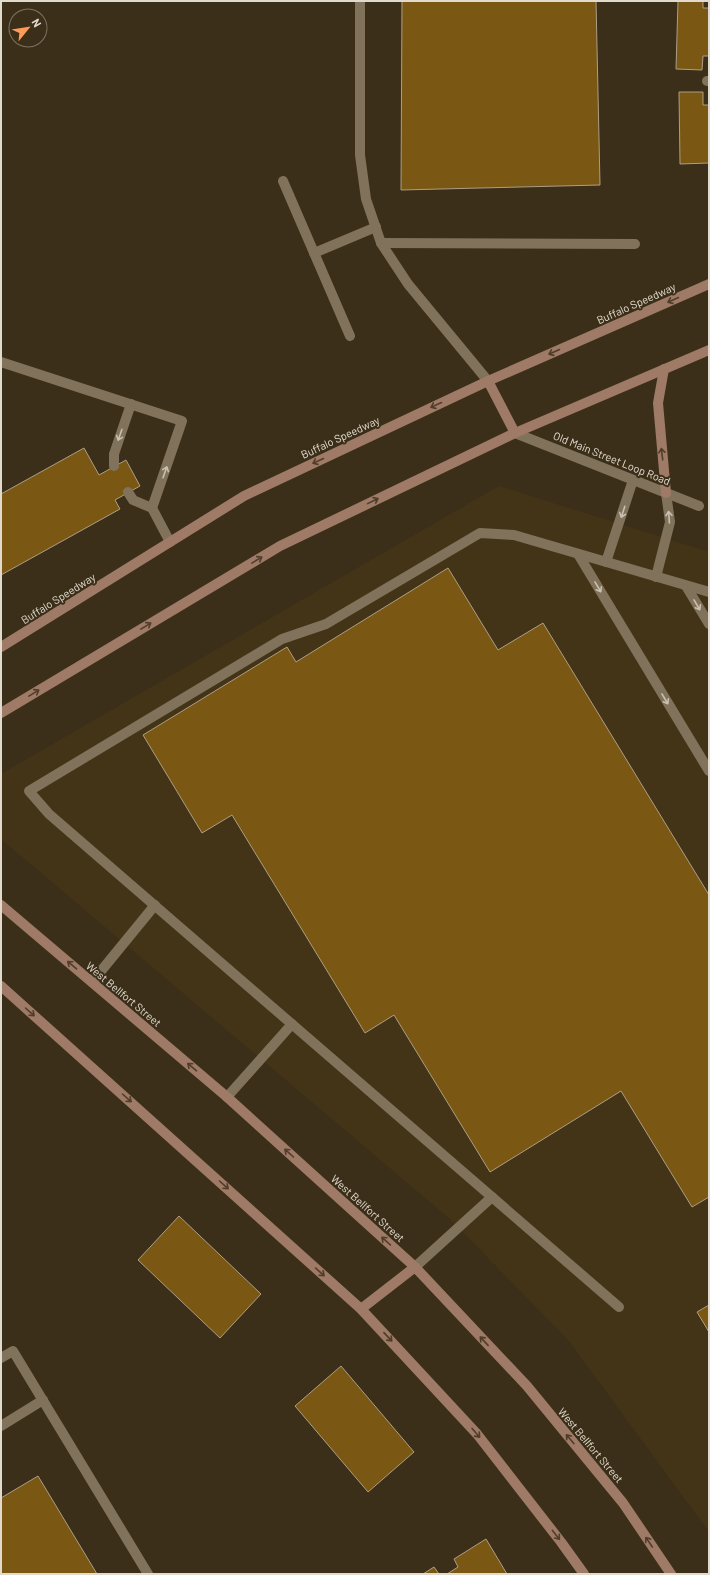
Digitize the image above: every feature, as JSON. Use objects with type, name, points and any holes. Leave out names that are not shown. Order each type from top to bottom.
[{"type":"main road","name":"Buffalo Speedway","points":[[1,647],[244,496],[488,381],[709,284]]},
{"type":"main road","points":[[1,714],[280,546],[515,433],[709,350]]},
{"type":"main road","points":[[664,369],[658,403],[666,493]]},
{"type":"main road","points":[[488,381],[515,433]]},
{"type":"main road","name":"West Bellfort Street","points":[[1,905],[227,1097],[415,1267],[527,1386],[623,1502],[671,1574]]},
{"type":"main road","points":[[1,986],[361,1309],[477,1434],[584,1574]]},
{"type":"main road","points":[[361,1309],[415,1267]]},
{"type":"street","points":[[360,1],[360,155],[366,199],[382,243],[408,284],[488,381]]},
{"type":"street","points":[[283,181],[350,336]]},
{"type":"street","points":[[314,253],[376,227]]},
{"type":"street","points":[[382,243],[635,244]]},
{"type":"street","points":[[1,362],[182,421],[152,508]]},
{"type":"street","points":[[114,466],[114,454],[131,404]]},
{"type":"street","name":"Old Main Street Loop Road","points":[[515,433],[699,506]]},
{"type":"street","points":[[606,562],[633,480]]},
{"type":"street","points":[[128,492],[133,500],[152,508],[170,542]]},
{"type":"street","points":[[656,577],[670,522],[666,493]]},
{"type":"street","points":[[619,1307],[49,814],[29,791],[282,639],[326,624],[480,533],[514,535],[709,592]]},
{"type":"street","points":[[578,554],[709,771]]},
{"type":"street","points":[[686,586],[709,624]]},
{"type":"street","points":[[92,982],[155,905]]},
{"type":"street","points":[[227,1097],[292,1024]]},
{"type":"street","points":[[415,1267],[492,1197]]},
{"type":"street","points":[[1,1358],[13,1351],[148,1574]]},
{"type":"street","points":[[1,1426],[43,1400]]},
{"type":"shaded area","points":[[499,486],[709,552],[709,1532],[569,1341],[450,1219],[1,839],[1,774]]},
{"type":"building","points":[[402,1],[596,1],[600,185],[401,190]]},
{"type":"building","points":[[678,1],[703,1],[703,8],[709,8],[709,56],[703,56],[702,70],[676,69]]},
{"type":"building","points":[[679,92],[703,92],[703,105],[709,105],[709,163],[680,164]]},
{"type":"building","points":[[84,448],[99,475],[126,460],[140,486],[115,500],[120,509],[1,575],[1,494]]},
{"type":"building","points":[[448,568],[498,650],[543,623],[709,895],[709,1197],[692,1207],[621,1091],[490,1172],[394,1015],[365,1033],[232,815],[202,833],[143,735],[287,647],[296,662]]},
{"type":"building","points":[[179,1216],[261,1294],[220,1338],[138,1260]]},
{"type":"building","points":[[709,1305],[709,1332],[697,1312]]},
{"type":"building","points":[[341,1366],[414,1452],[368,1492],[295,1406]]},
{"type":"building","points":[[38,1476],[97,1574],[1,1574],[1,1498]]},
{"type":"building","points":[[486,1539],[507,1574],[447,1574],[458,1567],[454,1559]]},
{"type":"building","points":[[434,1567],[439,1574],[423,1574]]}]
